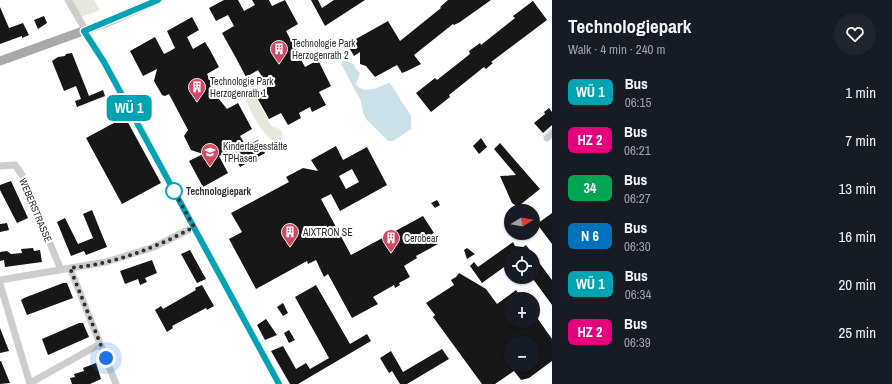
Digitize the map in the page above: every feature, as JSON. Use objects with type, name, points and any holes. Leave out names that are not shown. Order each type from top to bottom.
[{"type":"main road","points":[[0,61],[84,31],[158,0]]},
{"type":"street","points":[[68,0],[279,384]]},
{"type":"street","name":"WEBERSTRASSE","points":[[0,166],[15,165],[22,175],[62,270]]},
{"type":"street","points":[[0,280],[106,262],[142,252],[167,242],[194,227]]},
{"type":"street","points":[[70,268],[116,384]]},
{"type":"street","points":[[0,284],[30,383],[100,344]]},
{"type":"shaded area","points":[[71,0],[94,0],[100,10],[81,17]]},
{"type":"shaded area","points":[[343,60],[354,64],[355,68],[360,73],[356,84],[359,88],[368,90],[390,83],[411,116],[411,129],[393,141],[388,141],[366,119],[363,113],[361,101],[341,64]]},
{"type":"shaded area","points":[[251,89],[271,126],[280,129],[283,134],[279,147],[261,129],[250,110],[243,94]]},
{"type":"building","name":"Technologie Park Herzogenrath 2","points":[[224,0],[238,0],[244,11],[255,5],[252,0],[269,0],[272,6],[285,0],[298,24],[286,31],[305,67],[318,60],[331,86],[319,92],[326,105],[312,112],[310,107],[299,113],[301,118],[288,125],[281,113],[269,119],[255,94],[268,87],[258,70],[246,77],[222,33],[234,26],[228,15],[216,21],[209,8]]},
{"type":"building","points":[[311,0],[318,0],[322,8],[334,0],[365,0],[325,26]]},
{"type":"building","points":[[448,0],[491,0],[460,22],[454,25],[453,24],[414,55],[421,64],[407,71],[402,73],[397,65],[375,77],[366,66],[360,64],[360,52],[354,56],[347,44],[388,21],[400,41],[441,8],[440,7]]},
{"type":"building","points":[[533,1],[547,20],[491,62],[493,63],[486,69],[484,67],[449,95],[450,97],[431,112],[416,93],[435,78],[437,80],[470,54],[469,51],[480,43],[481,45],[515,18],[513,16]]},
{"type":"building","points":[[0,7],[9,28],[23,23],[29,35],[0,44]]},
{"type":"building","points":[[44,16],[47,23],[38,29],[34,20]]},
{"type":"building","name":"Technologie Park Herzogenrath 1","points":[[192,17],[199,30],[187,37],[193,49],[205,42],[219,67],[207,74],[219,99],[227,109],[238,103],[252,129],[240,136],[246,146],[258,140],[265,153],[240,167],[231,150],[219,156],[228,173],[203,187],[189,161],[203,154],[191,150],[184,136],[188,130],[169,94],[165,96],[162,95],[154,81],[157,69],[143,76],[130,51],[155,37],[164,54],[170,51],[175,48],[167,31]]},
{"type":"building","points":[[72,53],[89,96],[103,90],[105,96],[77,107],[75,101],[81,99],[76,86],[64,91],[52,61],[58,57]]},
{"type":"building","points":[[549,108],[552,112],[552,125],[543,133],[534,123],[545,114],[544,112]]},
{"type":"building","points":[[125,117],[161,183],[122,204],[86,138]]},
{"type":"building","points":[[481,138],[487,147],[479,154],[473,146]]},
{"type":"building","points":[[500,143],[540,189],[521,204],[512,203],[500,176],[516,175],[494,149]]},
{"type":"building","name":"AIXTRON SE","points":[[336,146],[343,160],[367,147],[387,185],[340,211],[331,194],[321,199],[351,255],[423,216],[434,233],[432,234],[438,244],[416,256],[417,258],[404,266],[410,277],[399,283],[400,285],[395,288],[394,285],[373,297],[378,304],[352,318],[328,274],[324,277],[316,260],[308,264],[307,261],[256,289],[229,239],[242,232],[231,213],[289,182],[286,177],[303,168],[318,171],[311,160]],"holes":[[[352,169],[359,182],[346,189],[339,176]]]},
{"type":"building","points":[[11,181],[28,218],[17,223],[0,190],[0,185]]},
{"type":"building","points":[[437,200],[440,205],[435,208],[431,203]]},
{"type":"building","points":[[92,210],[107,247],[86,255],[84,251],[71,256],[57,222],[65,218],[78,244],[93,238],[83,214]]},
{"type":"building","points":[[552,213],[552,244],[540,228],[540,222]]},
{"type":"building","points":[[7,223],[9,230],[0,232],[0,224]]},
{"type":"building","points":[[513,242],[515,246],[523,247],[526,245],[528,248],[505,248]]},
{"type":"building","points":[[33,248],[34,251],[40,250],[42,262],[5,267],[4,260],[0,261],[0,252],[7,251],[11,254],[22,253],[21,249]]},
{"type":"building","points":[[467,248],[475,254],[467,259],[464,250]]},
{"type":"building","points":[[504,248],[504,267],[482,283],[470,266],[474,262],[478,267]]},
{"type":"building","points":[[190,250],[206,279],[197,283],[181,254]]},
{"type":"building","points":[[152,260],[157,273],[145,278],[147,282],[140,285],[138,279],[125,284],[120,271]]},
{"type":"building","points":[[540,264],[552,280],[552,305],[537,284],[540,284]]},
{"type":"building","points":[[459,273],[486,289],[497,304],[504,299],[504,328],[540,328],[540,322],[552,339],[552,361],[540,370],[540,336],[504,336],[504,372],[513,372],[495,384],[482,384],[433,317],[435,315],[426,303],[454,285],[451,280]]},
{"type":"building","points":[[63,283],[67,283],[73,298],[27,315],[21,300]]},
{"type":"building","points":[[202,285],[214,306],[207,310],[206,308],[172,326],[173,328],[167,332],[155,310],[161,306],[163,309]]},
{"type":"building","points":[[316,285],[350,344],[367,334],[371,341],[298,384],[290,384],[271,351],[283,346],[296,369],[306,363],[310,369],[329,358],[295,297]]},
{"type":"building","points":[[283,303],[288,313],[283,316],[277,307]]},
{"type":"building","points":[[266,319],[277,335],[265,340],[257,325]]},
{"type":"building","points":[[79,323],[83,323],[89,337],[48,355],[42,339]]},
{"type":"building","points":[[0,328],[9,351],[0,353]]},
{"type":"building","points":[[289,330],[295,340],[289,343],[284,333]]},
{"type":"building","points":[[442,349],[449,359],[407,384],[400,384],[392,371],[389,373],[380,358],[391,351],[403,372]]},
{"type":"building","points":[[1,361],[10,383],[0,384]]},
{"type":"building","points":[[96,363],[101,379],[90,384],[72,384],[70,378],[75,377],[74,374],[84,371],[83,368]]},
{"type":"building","points":[[515,372],[537,372],[529,378],[521,380]]},
{"type":"bus line","points":[[158,0],[84,31],[104,62],[279,384]]},
{"type":"place","name":"Technologie Park Herzogenrath 2","points":[[279,64]]},
{"type":"place","name":"Technologie Park Herzogenrath 1","points":[[197,102]]},
{"type":"place","name":"Kindertagesstätte TPHasen","points":[[210,167]]},
{"type":"place","name":"Technologiepark","points":[[174,191]]},
{"type":"place","name":"AIXTRON SE","points":[[290,247]]},
{"type":"place","name":"Cerobear","points":[[391,253]]},
{"type":"route","points":[[106,358],[70,268],[78,268],[106,262],[142,252],[167,242],[194,227],[174,191]]}]
